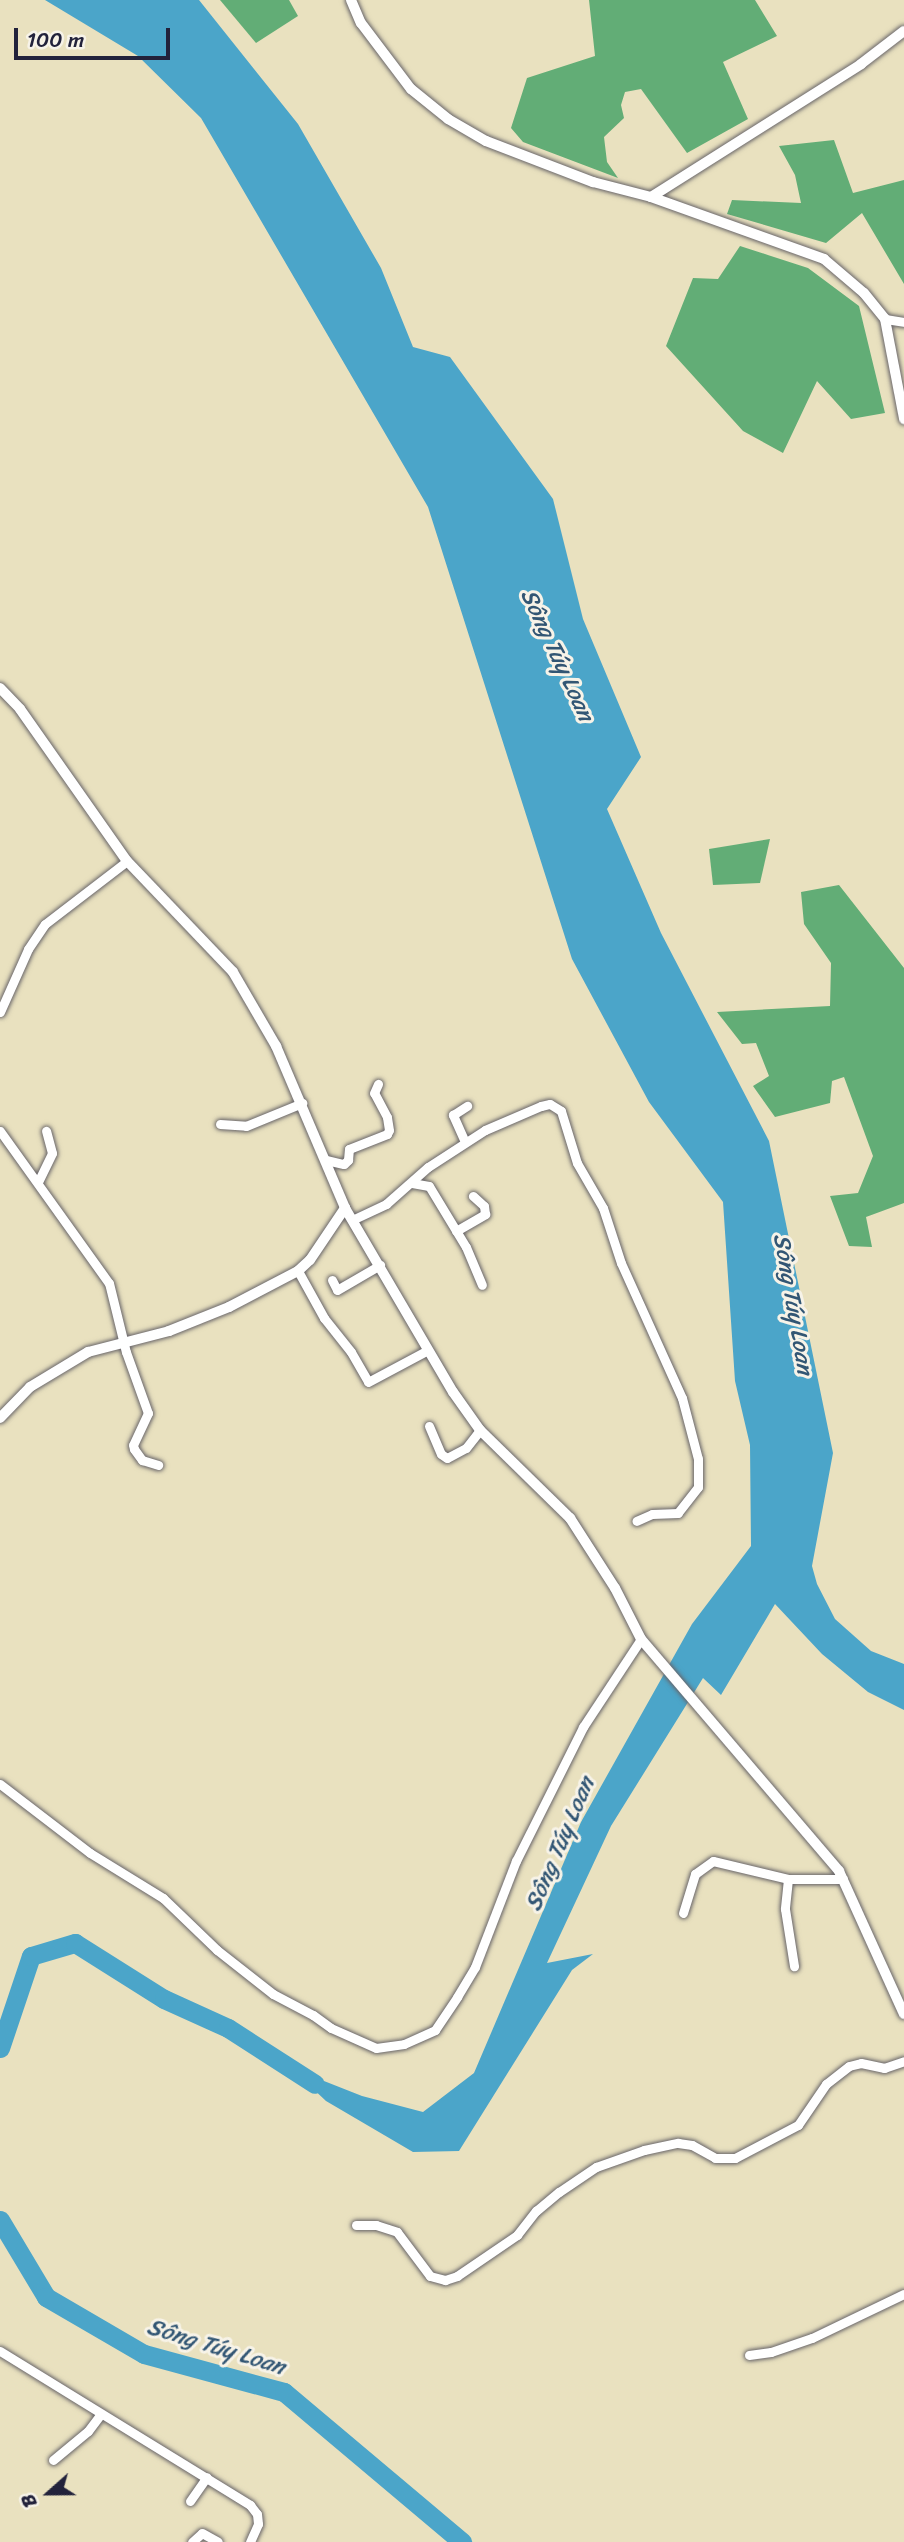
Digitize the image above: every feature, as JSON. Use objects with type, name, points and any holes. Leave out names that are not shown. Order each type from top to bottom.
[{"type":"street","points":[[351,0],[361,23],[411,89],[447,119],[486,141],[593,182],[651,197],[824,259],[864,293],[884,319],[904,419]]},
{"type":"street","points":[[651,197],[861,64],[904,31]]},
{"type":"street","points":[[884,319],[904,322]]},
{"type":"street","points":[[0,688],[20,709],[127,860],[233,972],[276,1046],[345,1208],[453,1392],[480,1430],[570,1518],[615,1588],[641,1639],[839,1871],[904,2014]]},
{"type":"street","points":[[0,1012],[28,949],[45,924],[127,860]]},
{"type":"street","points":[[326,1160],[344,1164],[348,1160],[349,1149],[387,1134],[387,1117],[374,1093],[378,1084]]},
{"type":"street","points":[[220,1124],[246,1126],[302,1103]]},
{"type":"street","points":[[352,1220],[386,1204],[428,1167],[465,1142],[541,1106],[551,1104],[561,1111],[577,1163],[603,1208],[621,1263],[682,1398],[698,1459],[698,1487],[678,1513],[652,1514],[636,1521]]},
{"type":"street","points":[[465,1142],[453,1115],[467,1106]]},
{"type":"street","points":[[0,1131],[109,1283],[148,1416],[133,1444],[134,1450],[142,1460],[158,1465]]},
{"type":"street","points":[[38,1182],[52,1153],[46,1131]]},
{"type":"street","points":[[412,1183],[429,1186],[456,1231],[482,1285]]},
{"type":"street","points":[[456,1231],[485,1214],[484,1206],[473,1196]]},
{"type":"street","points":[[0,1418],[30,1387],[88,1352],[169,1331],[229,1307],[298,1271],[310,1260],[345,1208]]},
{"type":"street","points":[[332,1280],[337,1290],[380,1265]]},
{"type":"street","points":[[298,1271],[324,1318],[351,1352],[368,1382],[428,1350]]},
{"type":"street","points":[[429,1426],[447,1463],[466,1448],[480,1430]]},
{"type":"street","points":[[0,1784],[90,1853],[163,1898],[217,1950],[273,1994],[313,2015],[331,2028],[376,2048],[404,2044],[435,2030],[475,1967],[516,1861],[583,1727],[641,1639]]},
{"type":"street","points":[[683,1913],[695,1874],[713,1861],[788,1879],[843,1880]]},
{"type":"street","points":[[788,1879],[785,1909],[794,1966]]},
{"type":"street","points":[[356,2225],[376,2225],[397,2232],[430,2276],[445,2280],[457,2276],[517,2235],[551,2198],[596,2168],[644,2150],[678,2143],[692,2145],[715,2158],[735,2158],[798,2125],[826,2084],[849,2066],[861,2063],[884,2068],[904,2061]]},
{"type":"street","points":[[749,2355],[771,2352],[812,2338],[904,2294]]},
{"type":"street","points":[[0,2351],[250,2505],[257,2514],[258,2525],[250,2542]]},
{"type":"street","points":[[53,2460],[88,2431],[101,2414]]},
{"type":"street","points":[[190,2501],[207,2477]]},
{"type":"street","points":[[192,2542],[202,2533],[218,2542]]},
{"type":"green space","points":[[220,0],[289,0],[298,16],[256,43]]},
{"type":"green space","points":[[589,0],[755,0],[777,36],[723,62],[748,119],[687,153],[641,89],[625,92],[621,105],[624,118],[604,137],[607,162],[618,178],[523,142],[511,128],[527,78],[595,56]]},
{"type":"green space","points":[[834,140],[853,193],[904,180],[904,284],[862,213],[826,243],[727,214],[732,200],[801,203],[795,175],[779,146]]},
{"type":"green space","points":[[740,246],[808,268],[859,306],[885,413],[851,419],[817,381],[783,453],[743,431],[666,346],[693,278],[718,279]]},
{"type":"green space","points":[[770,839],[760,883],[713,885],[709,849]]},
{"type":"green space","points":[[839,885],[904,968],[904,1203],[866,1217],[872,1247],[849,1246],[830,1196],[858,1193],[873,1156],[844,1077],[832,1081],[830,1103],[775,1117],[753,1086],[769,1076],[756,1043],[742,1044],[717,1012],[830,1006],[831,963],[804,924],[801,892]]},
{"type":"water","points":[[45,0],[199,0],[298,124],[381,268],[413,347],[450,357],[553,499],[583,619],[641,757],[607,809],[661,933],[769,1141],[833,1453],[812,1566],[817,1584],[835,1619],[871,1651],[904,1664],[904,1710],[868,1692],[822,1654],[775,1604],[721,1695],[703,1678],[611,1826],[547,1963],[593,1954],[572,1970],[459,2151],[413,2152],[326,2101],[291,2068],[362,2096],[423,2112],[474,2073],[581,1822],[692,1624],[751,1546],[750,1445],[735,1381],[723,1202],[649,1102],[572,959],[428,507],[201,118],[138,56]]},
{"type":"waterway","name":"Sông Túy Loan","points":[[0,2048],[31,1956],[75,1943],[164,1999],[228,2028],[315,2084]]},
{"type":"waterway","name":"Sông Túy Loan","points":[[0,2220],[46,2297],[144,2354],[284,2392],[462,2542]]}]
